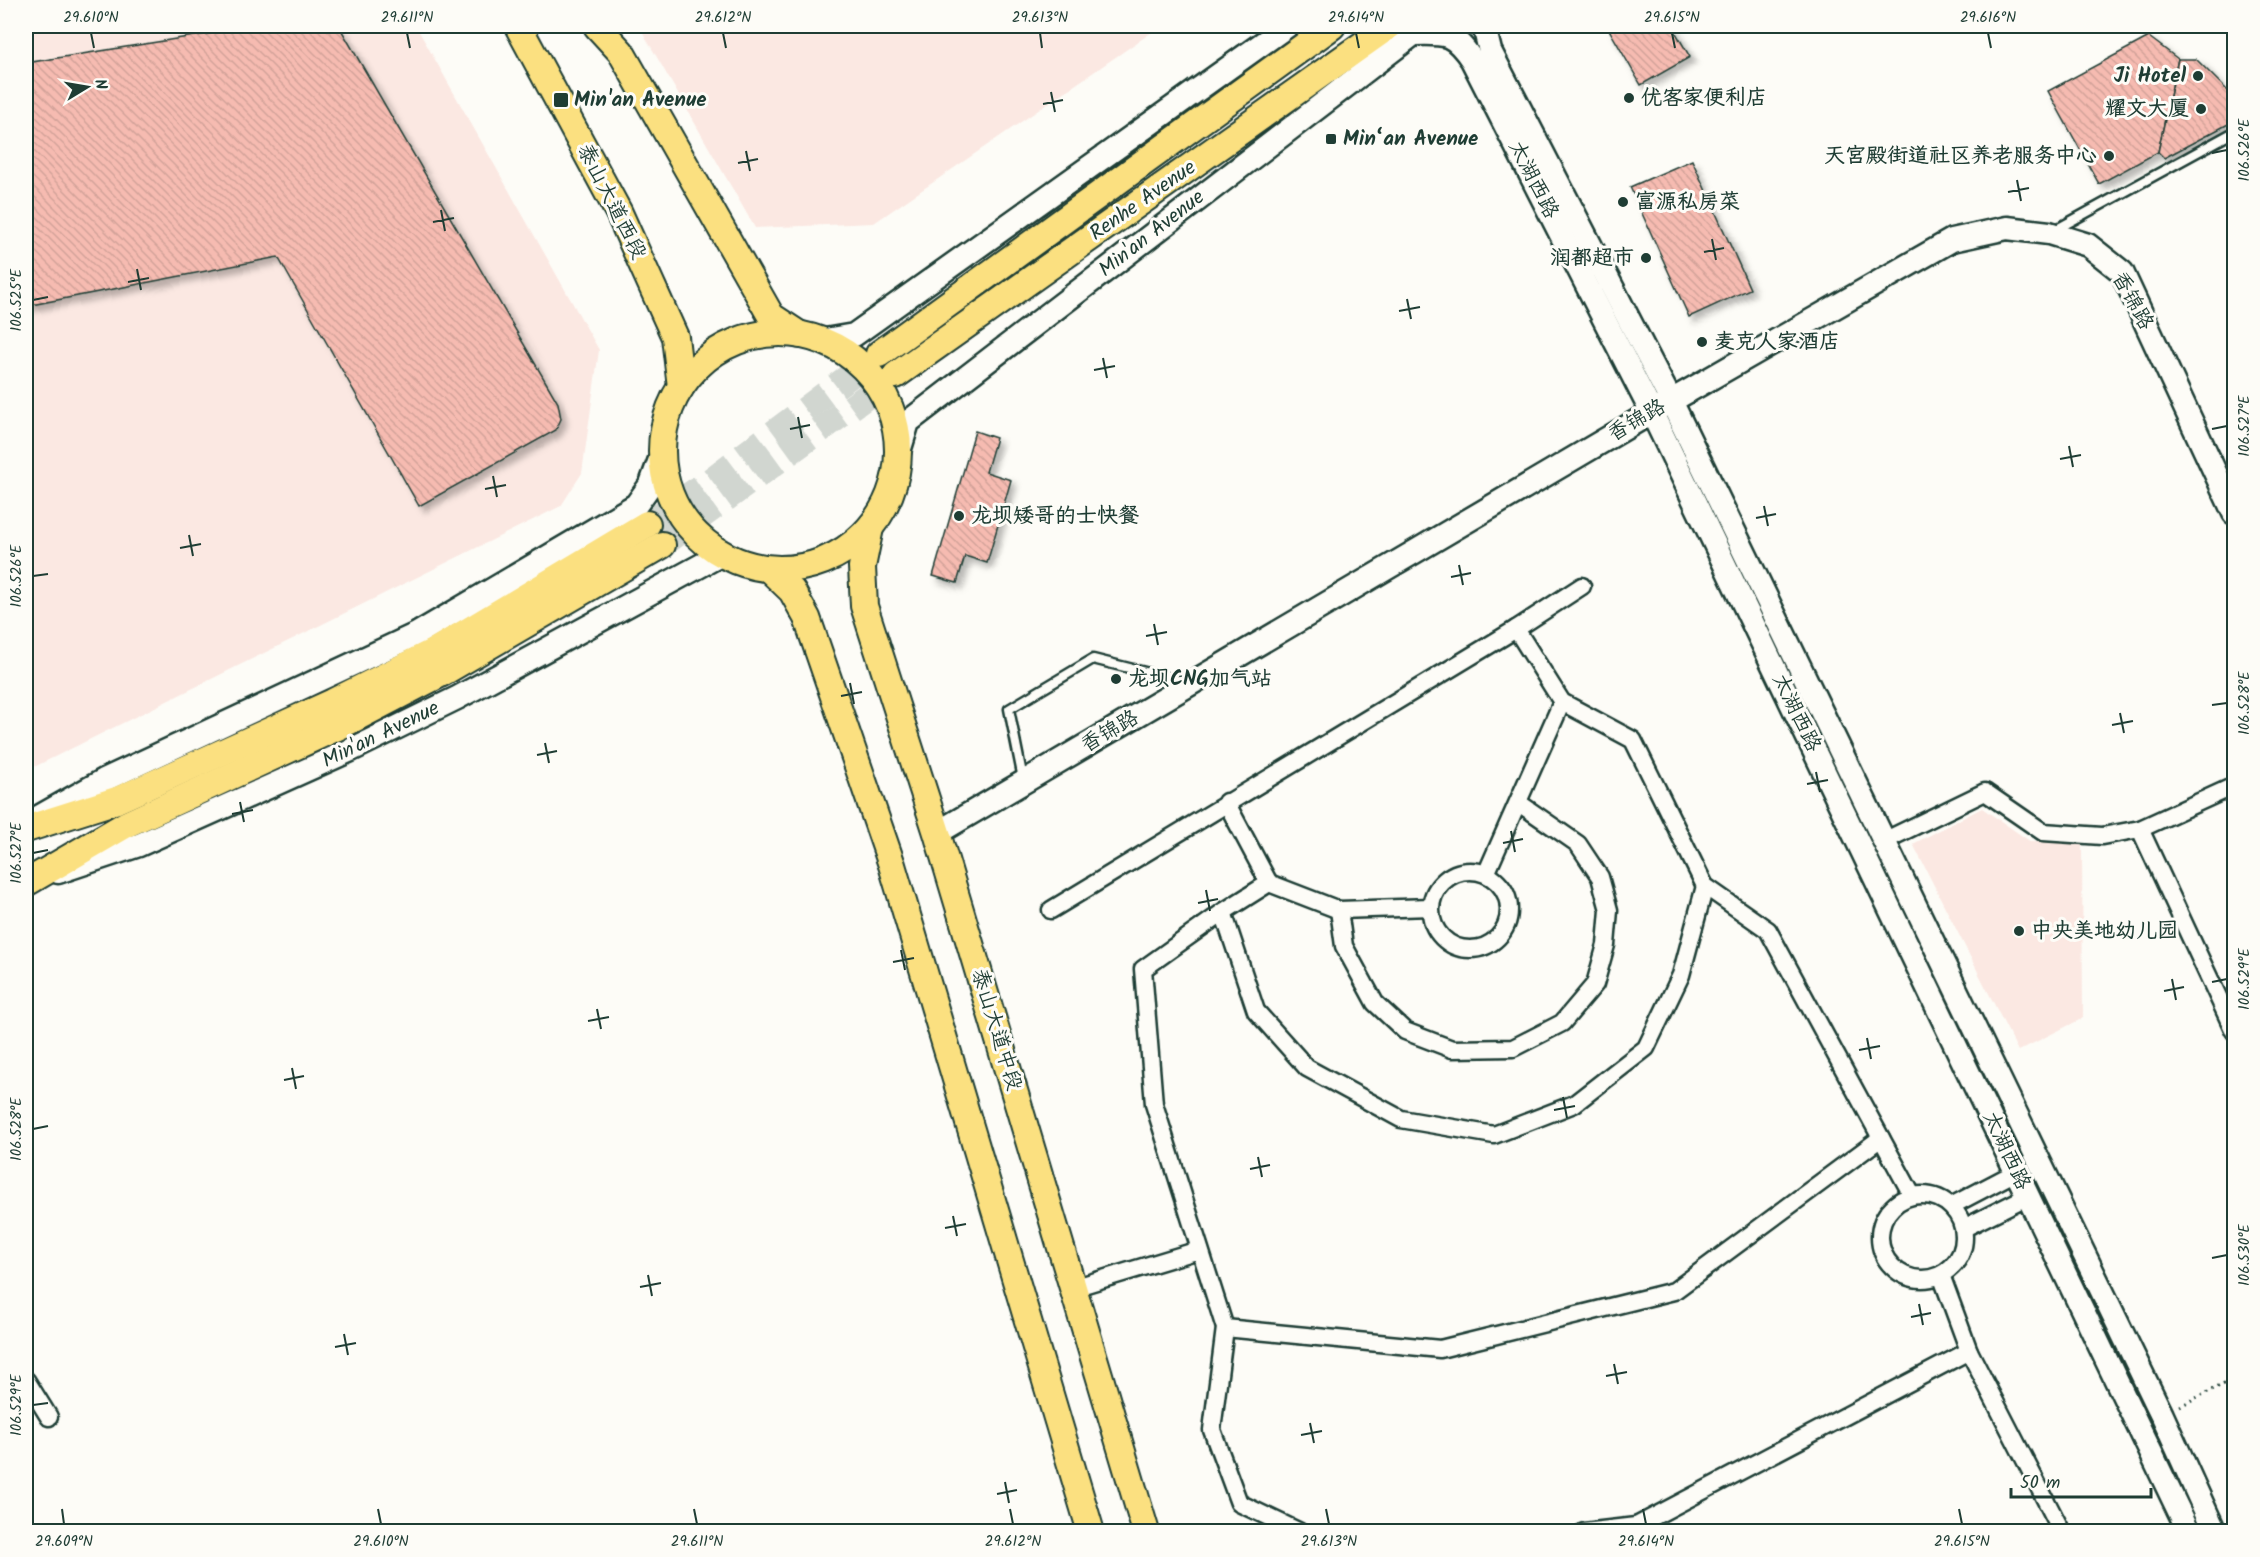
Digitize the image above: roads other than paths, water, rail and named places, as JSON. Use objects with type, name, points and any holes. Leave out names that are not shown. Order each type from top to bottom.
[{"type":"main road","name":"泰山大道西段","points":[[518,26],[619,213],[675,337],[681,387]]},
{"type":"main road","points":[[597,26],[621,52],[771,316],[847,354],[866,371],[882,392],[892,416],[898,455],[890,494],[870,528],[839,554],[818,564],[794,569],[769,569],[745,565],[722,554],[702,540],[686,522],[673,501],[665,478],[662,454]]},
{"type":"main road","points":[[26,825],[104,780],[417,634],[636,505],[651,484],[662,454],[666,419],[681,387],[703,361],[737,341],[776,333],[813,338],[854,335],[1287,26]]},
{"type":"main road","name":"Renhe Avenue","points":[[879,354],[1332,26]]},
{"type":"main road","name":"太湖西路","points":[[1484,26],[1490,51],[1662,407],[2016,1172],[2189,1532]]},
{"type":"main road","name":"Renhe Avenue","points":[[896,375],[1409,28]]},
{"type":"main road","name":"太湖西路","points":[[1409,28],[1438,33],[1460,41],[1662,407],[1884,841],[2162,1415],[2215,1532]]},
{"type":"main road","name":"Min'an Avenue","points":[[898,455],[908,422],[1409,28]]},
{"type":"main road","name":"香锦路","points":[[937,833],[1662,407],[1952,240],[2007,228],[2049,233],[2088,244],[2122,272],[2235,513]]},
{"type":"main road","points":[[26,829],[117,801],[333,702],[433,652],[647,524]]},
{"type":"main road","name":"泰山大道中段","points":[[870,528],[862,567],[864,606],[937,833],[1146,1532]]},
{"type":"main road","name":"Min'an Avenue","points":[[26,883],[127,824],[342,725],[432,678],[662,545]]},
{"type":"main road","name":"Min'an Avenue","points":[[26,883],[139,845],[351,750],[457,698],[722,554]]},
{"type":"main road","points":[[769,569],[792,591],[807,618],[892,865],[1091,1532]]},
{"type":"street","points":[[1051,910],[1226,802],[1516,629],[1582,586]]},
{"type":"street","points":[[1516,629],[1562,702],[1633,740],[1705,886],[1768,930],[1912,1196]]},
{"type":"street","points":[[1486,874],[1562,702]]},
{"type":"street","points":[[1884,841],[1985,792],[2043,832],[2102,836],[2140,829],[2235,786]]},
{"type":"street","points":[[1226,802],[1269,883],[1339,910],[1431,907]]},
{"type":"street","points":[[1339,910],[1344,946],[1375,1003],[1405,1032],[1452,1049],[1513,1048],[1562,1023],[1595,984],[1606,945],[1609,910],[1599,877],[1578,844],[1519,803]]},
{"type":"street","points":[[2140,829],[2235,1031]]},
{"type":"street","points":[[1474,870],[1497,880],[1509,901],[1510,913],[1501,936],[1492,944],[1480,949],[1468,950],[1445,941],[1432,920],[1431,907],[1440,884],[1461,871],[1474,870]]},
{"type":"street","points":[[1269,883],[1223,912],[1143,969],[1154,1104],[1198,1250],[1225,1328],[1212,1430],[1239,1503],[1300,1532]]},
{"type":"street","points":[[1223,912],[1256,1011],[1307,1068],[1401,1119],[1494,1135],[1574,1104],[1646,1048],[1682,975],[1705,886]]},
{"type":"street","points":[[1225,1328],[1440,1349],[1674,1291],[1881,1138]]},
{"type":"street","points":[[1951,1206],[2016,1172]]},
{"type":"street","points":[[1926,1194],[1940,1198],[1951,1206],[1959,1215],[1964,1228],[1965,1242],[1961,1256],[1952,1268],[1928,1280],[1913,1279],[1900,1274],[1889,1264],[1883,1252],[1880,1238],[1885,1217],[1899,1201],[1912,1196],[1926,1194]]},
{"type":"street","points":[[1964,1228],[2028,1196]]},
{"type":"street","points":[[1073,1288],[1198,1250]]},
{"type":"street","points":[[1941,1275],[1969,1352],[2062,1532]]},
{"type":"street","points":[[1584,1532],[1638,1529],[1969,1352]]},
{"type":"street","points":[[27,1387],[49,1417]]},
{"type":"lane","points":[[2049,233],[2235,132]]},
{"type":"lane","points":[[1024,782],[1009,709],[1093,659],[1191,684]]},
{"type":"tunnel","points":[[647,524],[707,483],[879,354]]},
{"type":"tunnel","points":[[662,545],[896,375]]},
{"type":"place","name":"Ji Hotel","points":[[2198,76]]},
{"type":"place","name":"优客家便利店","points":[[1629,98]]},
{"type":"place","name":"Min'an Avenue","points":[[561,100]]},
{"type":"place","name":"耀文大厦","points":[[2201,109]]},
{"type":"place","name":"Min‘an Avenue","points":[[1331,139]]},
{"type":"place","name":"天宫殿街道社区养老服务中心","points":[[2109,156]]},
{"type":"place","name":"富源私房菜","points":[[1623,202]]},
{"type":"place","name":"润都超市","points":[[1646,258]]},
{"type":"place","name":"麦克人家酒店","points":[[1702,342]]},
{"type":"place","name":"龙坝矮哥的士快餐","points":[[959,516]]},
{"type":"place","name":"龙坝CNG加气站","points":[[1116,679]]},
{"type":"place","name":"中央美地幼儿园","points":[[2019,931]]}]
